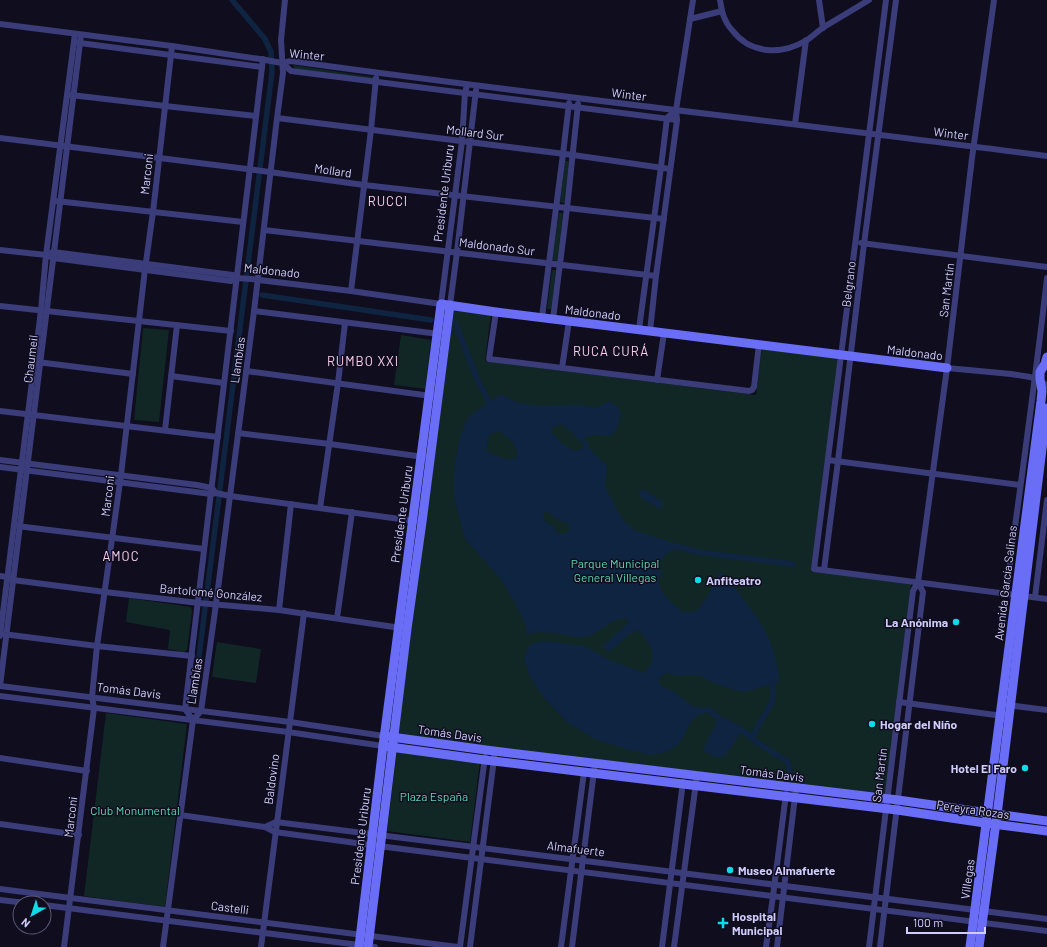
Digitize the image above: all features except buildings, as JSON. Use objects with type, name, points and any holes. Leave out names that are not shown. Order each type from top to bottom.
[{"type":"street","name":"Llambías","points":[[163,947],[193,720],[201,711],[227,495],[238,433],[254,311],[254,280],[264,230],[268,172],[283,73],[279,63],[285,0]]},
{"type":"street","points":[[650,331],[677,120],[676,110],[693,0]]},
{"type":"street","points":[[720,0],[722,11],[728,25],[736,35],[748,44],[760,49],[771,51],[783,49],[806,40],[869,0]]},
{"type":"street","points":[[819,0],[823,28]]},
{"type":"street","name":"Belgrano","points":[[886,0],[814,569],[824,570],[896,0]]},
{"type":"street","name":"San Martín","points":[[869,947],[913,591],[918,582],[933,473],[994,0]]},
{"type":"street","points":[[690,19],[722,11]]},
{"type":"street","name":"Winter","points":[[0,24],[68,33],[77,38],[172,46],[279,63],[291,61],[570,98],[795,124],[1047,156]]},
{"type":"street","points":[[882,28],[892,30]]},
{"type":"street","points":[[77,38],[171,55],[262,67]]},
{"type":"street","name":"Chaumeil","points":[[2,635],[17,526],[77,38]]},
{"type":"street","points":[[795,124],[806,40]]},
{"type":"street","name":"Marconi","points":[[64,947],[94,708],[92,697],[97,646],[121,478],[172,46]]},
{"type":"street","name":"Llambías","points":[[193,720],[186,709],[192,656],[201,603],[204,549],[213,492],[224,383],[239,278],[243,222],[252,170],[256,116],[263,60]]},
{"type":"street","name":"Winter","points":[[279,63],[291,71],[677,120]]},
{"type":"street","points":[[350,291],[377,73]]},
{"type":"street","name":"Presidente Uriburu","points":[[366,946],[365,935],[376,846],[384,736],[422,522],[426,457],[434,396],[446,334],[448,251],[462,141],[465,93],[467,85]]},
{"type":"street","name":"Presidente Uriburu","points":[[434,396],[437,334],[446,304],[458,252],[477,86]]},
{"type":"street","points":[[70,94],[256,116]]},
{"type":"street","points":[[542,318],[570,98]]},
{"type":"street","points":[[553,319],[579,99]]},
{"type":"street","points":[[639,330],[667,118],[676,110]]},
{"type":"street","name":"Mollard Sur","points":[[277,118],[573,155],[670,169]]},
{"type":"street","name":"Mollard","points":[[0,138],[364,185],[664,219]]},
{"type":"street","points":[[56,202],[243,222]]},
{"type":"street","name":"Maldonado Sur","points":[[264,230],[656,276]]},
{"type":"street","points":[[855,242],[1047,267]]},
{"type":"street","name":"Maldonado","points":[[0,250],[145,266],[231,281],[239,278],[350,291],[542,318],[947,368]]},
{"type":"street","points":[[1006,594],[1020,484],[1041,382],[1037,370],[1047,278]]},
{"type":"street","points":[[0,306],[231,331]]},
{"type":"street","points":[[254,311],[446,334]]},
{"type":"street","points":[[496,312],[489,359],[744,391],[752,390],[754,387],[759,344]]},
{"type":"street","points":[[562,368],[569,321]]},
{"type":"street","points":[[320,508],[330,444],[345,323]]},
{"type":"street","points":[[165,430],[177,325]]},
{"type":"street","points":[[657,380],[664,333]]},
{"type":"street","points":[[37,362],[133,374]]},
{"type":"street","points":[[1012,374],[1034,372],[1046,362]]},
{"type":"street","name":"Avenida García Salinas","points":[[1020,595],[1042,391],[1040,372],[1046,362]]},
{"type":"street","points":[[947,368],[1012,374],[1041,382]]},
{"type":"street","points":[[246,370],[434,396]]},
{"type":"street","points":[[171,376],[224,383]]},
{"type":"street","name":"Avenida García Salinas","points":[[993,814],[1020,595],[1047,408]]},
{"type":"street","points":[[0,411],[218,437]]},
{"type":"street","points":[[238,433],[426,457]]},
{"type":"street","name":"Presidente Uriburu","points":[[377,834],[393,747],[413,520],[426,457]]},
{"type":"street","points":[[0,460],[24,467]]},
{"type":"street","points":[[828,460],[1020,484]]},
{"type":"street","points":[[0,467],[24,467],[121,478],[227,495],[422,522]]},
{"type":"street","points":[[1035,597],[1047,500]]},
{"type":"street","points":[[278,610],[291,504]]},
{"type":"street","points":[[337,618],[352,512]]},
{"type":"street","points":[[17,526],[204,549]]},
{"type":"street","points":[[824,570],[1047,599]]},
{"type":"street","name":"Bartolomé González","points":[[0,576],[105,592],[304,613],[403,628]]},
{"type":"street","name":"Chaumeil","points":[[0,686],[3,584],[10,578]]},
{"type":"street","name":"San Martín","points":[[880,947],[923,592],[918,582]]},
{"type":"street","name":"Baldovino","points":[[261,947],[304,613]]},
{"type":"street","points":[[2,635],[192,656]]},
{"type":"street","name":"Tomás Davis","points":[[0,686],[290,722],[394,738],[898,800]]},
{"type":"street","name":"Tomás Davis","points":[[0,696],[288,732],[489,760],[896,810]]},
{"type":"street","points":[[899,702],[1004,716]]},
{"type":"street","points":[[1006,705],[1047,710]]},
{"type":"street","points":[[470,947],[481,859],[490,750]]},
{"type":"street","points":[[0,758],[87,771]]},
{"type":"street","points":[[459,947],[473,846],[489,760]]},
{"type":"street","points":[[572,947],[595,763]]},
{"type":"street","points":[[561,947],[584,772]]},
{"type":"street","points":[[662,947],[684,774]]},
{"type":"street","points":[[674,947],[697,776]]},
{"type":"street","points":[[777,947],[783,898],[791,787]]},
{"type":"street","points":[[766,947],[791,787]]},
{"type":"street","name":"Pereyra Rozas","points":[[898,800],[1047,821]]},
{"type":"street","name":"Pereyra Rozas","points":[[896,810],[1047,831]]},
{"type":"street","name":"Almafuerte","points":[[180,814],[265,827],[275,832],[376,846],[1047,931]]},
{"type":"street","name":"Villegas","points":[[980,947],[978,922],[979,911],[993,814]]},
{"type":"street","points":[[265,827],[276,822]]},
{"type":"street","name":"Almafuerte","points":[[276,822],[572,858],[1047,919]]},
{"type":"street","points":[[0,824],[79,835]]},
{"type":"street","name":"Castelli","points":[[0,889],[459,947]]},
{"type":"street","points":[[0,900],[12,901]]},
{"type":"street","name":"Castelli","points":[[52,906],[366,946]]},
{"type":"street","name":"Villegas","points":[[970,947],[978,922]]},
{"type":"green space","points":[[293,65],[373,77],[373,81],[295,69]]},
{"type":"green space","points":[[565,161],[569,161],[564,203],[560,202]]},
{"type":"green space","points":[[559,213],[563,213],[557,261],[552,260]]},
{"type":"green space","points":[[552,270],[556,270],[551,309],[547,309]]},
{"type":"green space","name":"Parque Municipal General Villegas","points":[[454,309],[491,313],[485,361],[756,395],[762,347],[839,357],[811,570],[911,584],[886,796],[397,735]]},
{"type":"green space","points":[[143,328],[169,330],[159,422],[134,420]]},
{"type":"green space","points":[[401,335],[431,340],[425,389],[394,385]]},
{"type":"green space","points":[[129,598],[191,607],[192,611],[187,650],[184,652],[168,649],[170,630],[126,622]]},
{"type":"green space","points":[[217,642],[261,649],[256,683],[212,677]]},
{"type":"green space","name":"Club Monumental","points":[[106,713],[187,724],[165,907],[84,896]]},
{"type":"green space","name":"Plaza España","points":[[397,750],[480,761],[470,842],[387,831]]},
{"type":"water","points":[[502,394],[520,403],[540,406],[580,405],[596,407],[609,401],[617,406],[621,413],[618,426],[613,434],[610,436],[593,435],[584,438],[590,449],[607,466],[605,486],[619,514],[626,523],[636,531],[676,544],[675,550],[665,555],[658,564],[659,569],[662,572],[659,577],[659,586],[667,598],[682,612],[694,612],[702,605],[719,572],[725,575],[757,617],[765,631],[772,646],[778,670],[779,683],[745,692],[734,690],[707,680],[699,675],[679,676],[667,673],[662,675],[658,681],[660,685],[674,692],[691,705],[698,708],[705,707],[708,710],[691,721],[682,740],[675,747],[666,752],[652,755],[629,750],[597,740],[568,723],[544,698],[530,677],[524,659],[527,649],[533,643],[545,641],[584,646],[607,659],[644,673],[652,661],[652,652],[649,643],[637,630],[609,652],[602,647],[629,622],[627,619],[622,618],[608,624],[594,634],[585,637],[576,637],[548,632],[527,634],[522,616],[501,579],[465,539],[454,497],[454,472],[459,441],[465,423],[471,415]],"holes":[[[560,424],[574,434],[584,446],[576,450],[563,444],[552,433],[552,428]],[[498,431],[509,438],[516,448],[517,457],[509,460],[488,452],[486,450],[488,445],[487,440],[491,434]],[[546,511],[560,521],[568,523],[570,530],[565,534],[556,532],[554,526],[550,525],[544,520],[544,514]]]},
{"type":"water","points":[[643,489],[664,503],[659,509],[638,495]]},
{"type":"water","points":[[720,716],[744,728],[724,757],[715,757],[703,749],[715,728],[716,721]]},
{"type":"waterway","points":[[194,697],[272,72],[271,52],[265,39],[232,0]]},
{"type":"waterway","points":[[262,295],[431,320]]},
{"type":"waterway","points":[[455,323],[478,381],[489,402]]},
{"type":"waterway","points":[[676,546],[697,552],[793,564]]},
{"type":"waterway","points":[[752,737],[772,702],[773,684]]},
{"type":"waterway","points":[[708,710],[718,717]]},
{"type":"waterway","points":[[742,730],[758,743],[788,762],[790,772]]},
{"type":"place","name":"Anfiteatro","points":[[698,580]]},
{"type":"place","name":"La Anónima","points":[[956,622]]},
{"type":"place","name":"Hogar del Niño","points":[[872,724]]},
{"type":"place","name":"Hotel El Faro","points":[[1025,768]]},
{"type":"place","name":"Museo Almafuerte","points":[[730,870]]},
{"type":"place","name":"Hospital Municipal","points":[[723,923]]},
{"type":"district","name":"RUCCI","points":[[388,201]]},
{"type":"district","name":"RUCA CURÁ","points":[[611,351]]},
{"type":"district","name":"RUMBO XXI","points":[[363,361]]},
{"type":"district","name":"AMOC","points":[[121,556]]}]
